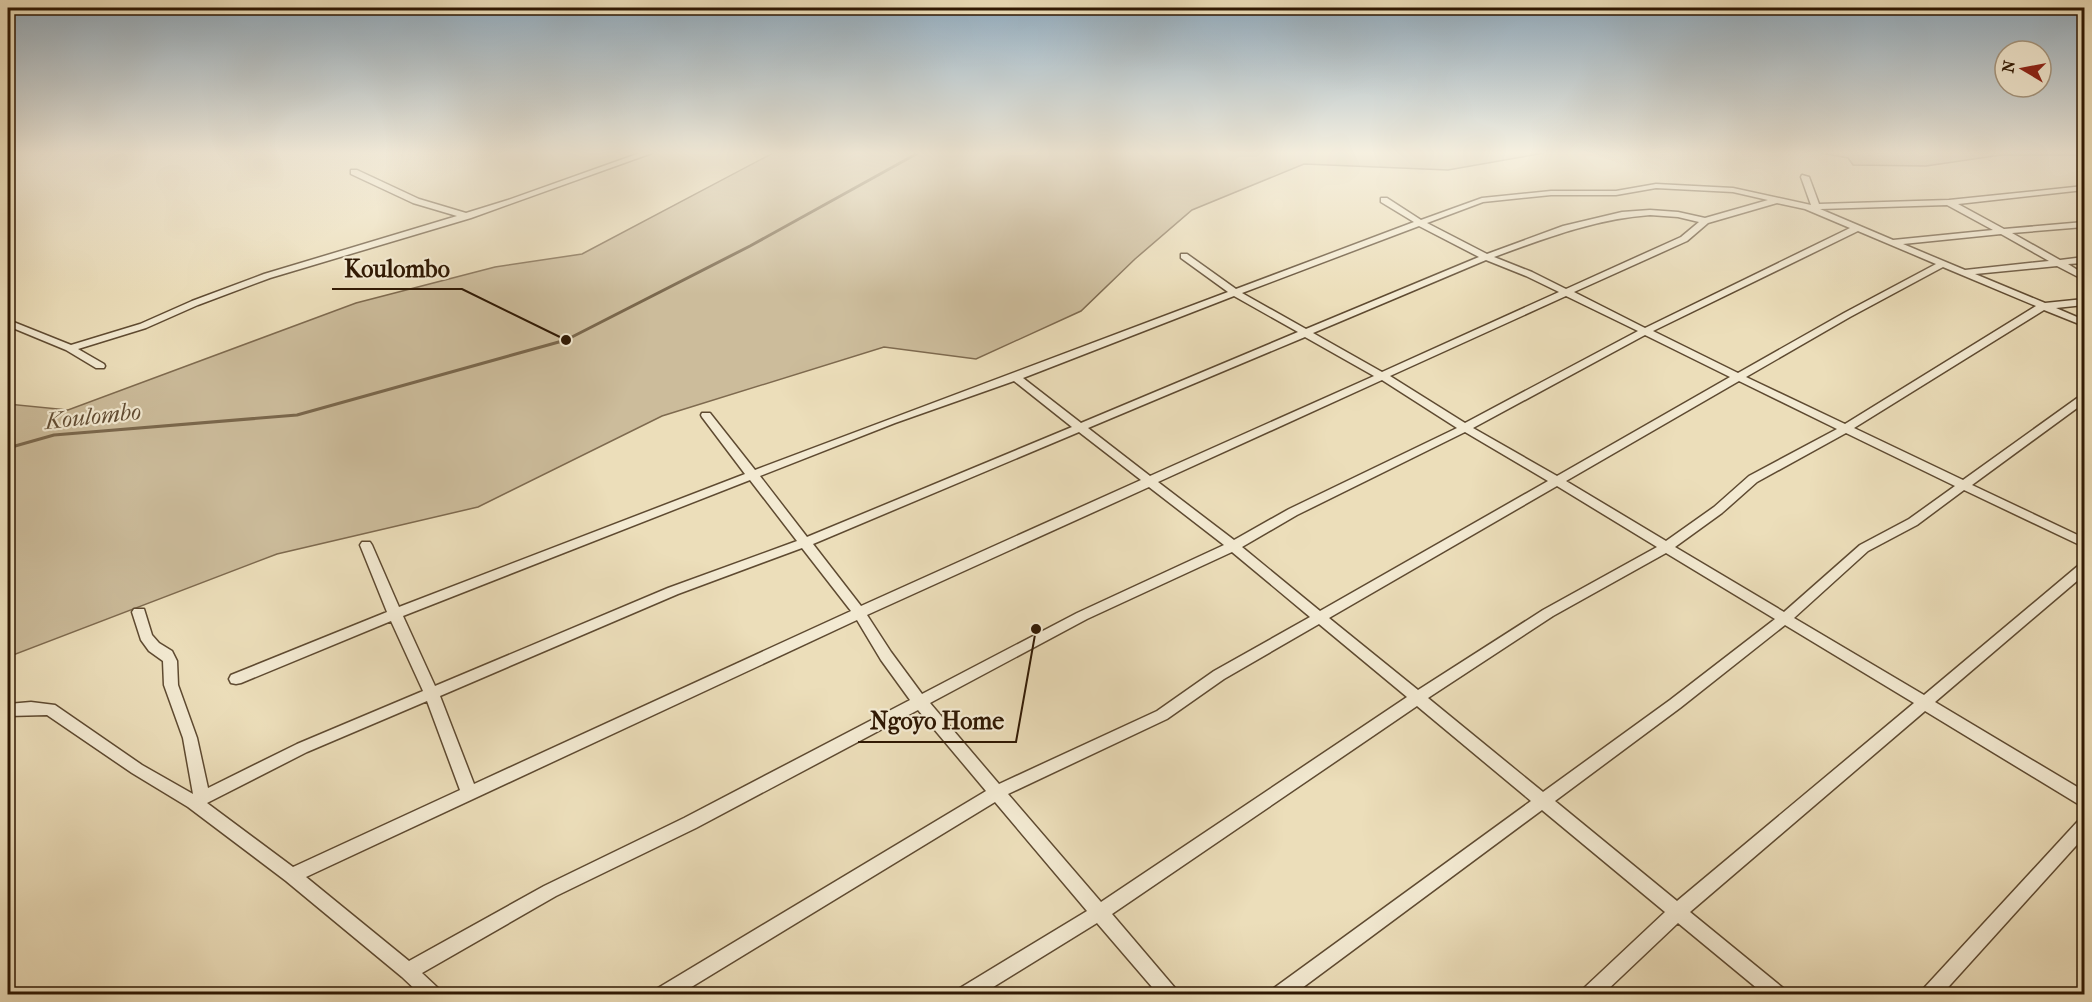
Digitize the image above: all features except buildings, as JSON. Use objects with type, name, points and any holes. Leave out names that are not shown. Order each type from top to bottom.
[{"type":"street","points":[[413,200],[468,216]]},
{"type":"street","points":[[70,348],[143,326],[225,291],[286,269],[517,200]]},
{"type":"street","points":[[1384,200],[1422,224],[1486,258],[1529,274],[1845,429],[2085,543]]},
{"type":"street","points":[[236,679],[395,614],[891,421],[1015,377],[1330,256],[1422,224],[1468,204],[1487,200]]},
{"type":"street","points":[[292,876],[762,657],[1684,239],[1705,221],[1779,200],[1812,207],[2085,323]]},
{"type":"street","points":[[1810,200],[1812,207]]},
{"type":"street","points":[[1812,207],[1971,200]]},
{"type":"street","points":[[1949,202],[2085,277]]},
{"type":"street","points":[[198,799],[302,748],[673,591],[804,543],[1486,258],[1578,225],[1608,218],[1681,213],[1705,221]]},
{"type":"street","points":[[1894,242],[2085,224]]},
{"type":"street","points":[[408,971],[550,891],[690,823],[919,700],[1082,616],[1233,546],[1353,481],[1464,428],[1646,331],[1857,228]]},
{"type":"street","points":[[1184,256],[1235,293],[1382,376],[1464,428],[1557,481],[2085,799]]},
{"type":"street","points":[[1966,273],[2085,260]]},
{"type":"street","points":[[664,994],[998,792],[1162,715],[1219,675],[1847,315],[1944,263]]},
{"type":"street","points":[[966,994],[1100,912],[1417,698],[1548,613],[1665,548],[1719,510],[1753,479],[1845,429],[2043,306],[2085,302]]},
{"type":"street","points":[[9,325],[70,348],[100,366]]},
{"type":"street","points":[[1015,377],[1233,546],[1777,994]]},
{"type":"street","points":[[1280,994],[1544,802],[1784,619],[1864,548],[1913,522],[2085,398]]},
{"type":"street","points":[[706,415],[860,614],[886,656],[919,700],[1169,994]]},
{"type":"street","points":[[366,545],[432,694],[470,795]]},
{"type":"street","points":[[1590,994],[1677,912],[2085,568]]},
{"type":"street","points":[[139,612],[146,636],[154,647],[167,655],[170,661],[171,685],[190,738],[198,799]]},
{"type":"street","points":[[8,710],[50,709],[137,769],[198,799],[408,971],[432,994]]},
{"type":"street","points":[[1930,994],[2085,826]]},
{"type":"shaded area","points":[[685,200],[1217,200],[1192,210],[1135,259],[1081,311],[976,359],[884,347],[662,416],[478,507],[277,554],[8,657],[8,404],[68,410],[356,303],[495,267],[582,254]]},
{"type":"waterway","name":"Koulombo","points":[[8,448],[54,435],[297,415],[566,340],[750,246],[834,200]]},
{"type":"place","name":"Koulombo","points":[[566,340]]},
{"type":"place","name":"Ngoyo Home","points":[[1036,629]]}]
